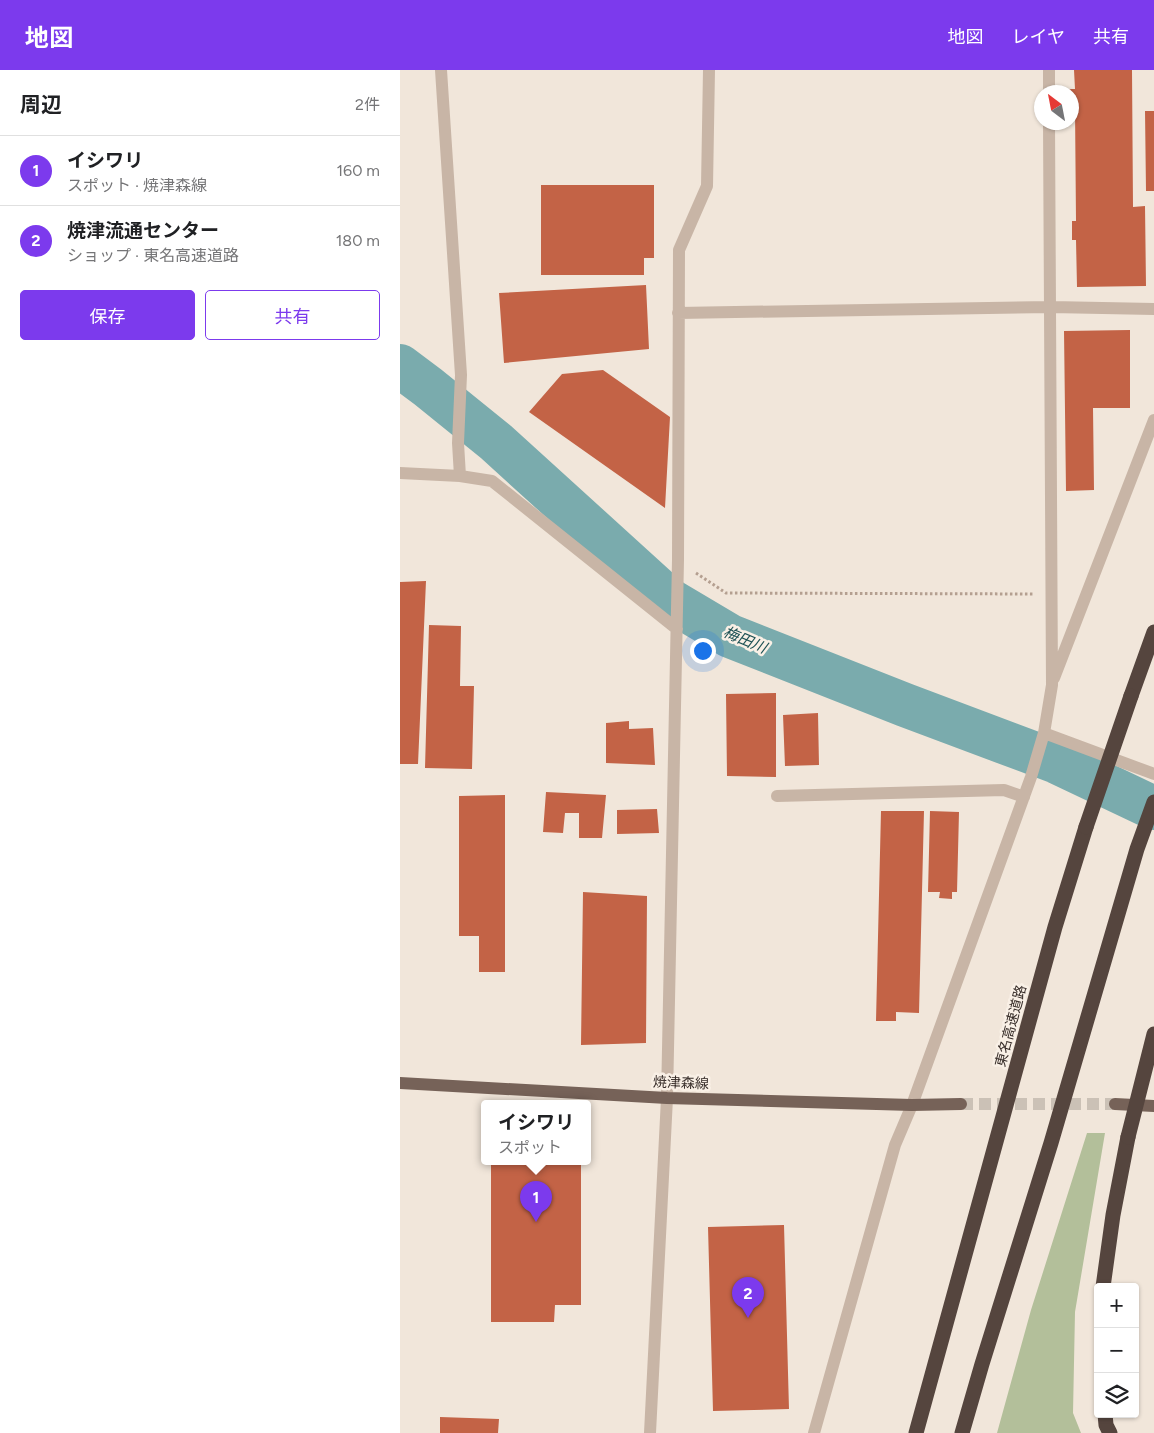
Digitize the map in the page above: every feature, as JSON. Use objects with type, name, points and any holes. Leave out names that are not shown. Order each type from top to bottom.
[{"type":"highway","name":"東名高速道路","points":[[916,1433],[1055,927],[1086,827],[1154,632]]},
{"type":"highway","points":[[962,1433],[1051,1143],[1138,849],[1154,802]]},
{"type":"highway","points":[[1104,1283],[1113,1215],[1128,1137],[1154,1034]]},
{"type":"highway","points":[[1105,1418],[1110,1433]]},
{"type":"main road","name":"焼津森線","points":[[400,1083],[667,1098],[912,1105],[962,1104]]},
{"type":"main road","points":[[1115,1104],[1154,1106]]},
{"type":"street","points":[[441,70],[461,375],[458,443],[460,476]]},
{"type":"street","points":[[650,1433],[667,1098],[678,560],[679,250],[707,186],[709,70]]},
{"type":"street","points":[[1049,70],[1049,85]]},
{"type":"street","points":[[814,1433],[894,1145],[912,1105],[1024,797],[1044,733],[1052,685],[1049,130]]},
{"type":"street","points":[[678,313],[1051,307],[1154,309]]},
{"type":"street","points":[[1052,685],[1154,420]]},
{"type":"street","points":[[400,473],[460,476],[492,481],[677,629]]},
{"type":"street","points":[[1044,733],[1154,774]]},
{"type":"street","points":[[777,796],[1004,790],[1024,797]]},
{"type":"path","points":[[678,560],[726,593],[1052,594]]},
{"type":"green space","points":[[1087,1133],[1105,1133],[1075,1312],[1073,1413],[1081,1433],[997,1433],[1031,1310]]},
{"type":"building","points":[[1074,70],[1132,70],[1133,207],[1145,206],[1146,286],[1077,287],[1076,240],[1072,240],[1072,221],[1076,221],[1075,130],[1079,130],[1079,85],[1075,85]]},
{"type":"building","points":[[1145,111],[1154,111],[1154,191],[1146,191]]},
{"type":"building","points":[[541,185],[654,185],[654,258],[644,258],[644,275],[541,275]]},
{"type":"building","points":[[646,285],[649,349],[504,363],[499,293]]},
{"type":"building","points":[[1130,330],[1130,408],[1093,408],[1094,490],[1066,491],[1064,331]]},
{"type":"building","points":[[603,370],[670,417],[665,508],[529,412],[562,374]]},
{"type":"building","points":[[426,581],[418,764],[400,764],[400,582]]},
{"type":"building","points":[[429,625],[461,626],[460,686],[474,686],[472,769],[425,768]]},
{"type":"building","points":[[776,693],[776,777],[727,776],[726,694]]},
{"type":"building","points":[[818,713],[819,765],[785,766],[783,715]]},
{"type":"building","points":[[629,721],[629,729],[653,728],[655,765],[606,763],[606,723]]},
{"type":"building","points":[[546,792],[606,795],[602,838],[579,838],[579,813],[565,813],[563,833],[543,832]]},
{"type":"building","points":[[505,795],[505,972],[479,972],[479,936],[459,936],[459,796]]},
{"type":"building","points":[[657,809],[659,833],[617,834],[617,810]]},
{"type":"building","points":[[881,811],[924,811],[919,1013],[896,1012],[896,1021],[876,1021]]},
{"type":"building","points":[[930,811],[959,812],[957,892],[952,892],[952,899],[939,898],[940,892],[928,892]]},
{"type":"building","points":[[583,892],[647,896],[646,1043],[581,1045]]},
{"type":"building","points":[[491,1165],[581,1165],[581,1305],[555,1305],[554,1322],[491,1322]]},
{"type":"building","points":[[784,1225],[789,1409],[713,1411],[708,1227]]},
{"type":"building","points":[[440,1417],[499,1419],[498,1433],[440,1433]]},
{"type":"waterway","name":"梅田川","points":[[400,366],[496,442],[671,601],[730,636],[1057,762],[1154,808]]},
{"type":"tunnel","points":[[961,1104],[1115,1104]]},
{"type":"place","name":"イシワリ","points":[[536,1222]]},
{"type":"place","name":"焼津流通センター","points":[[748,1318]]}]
